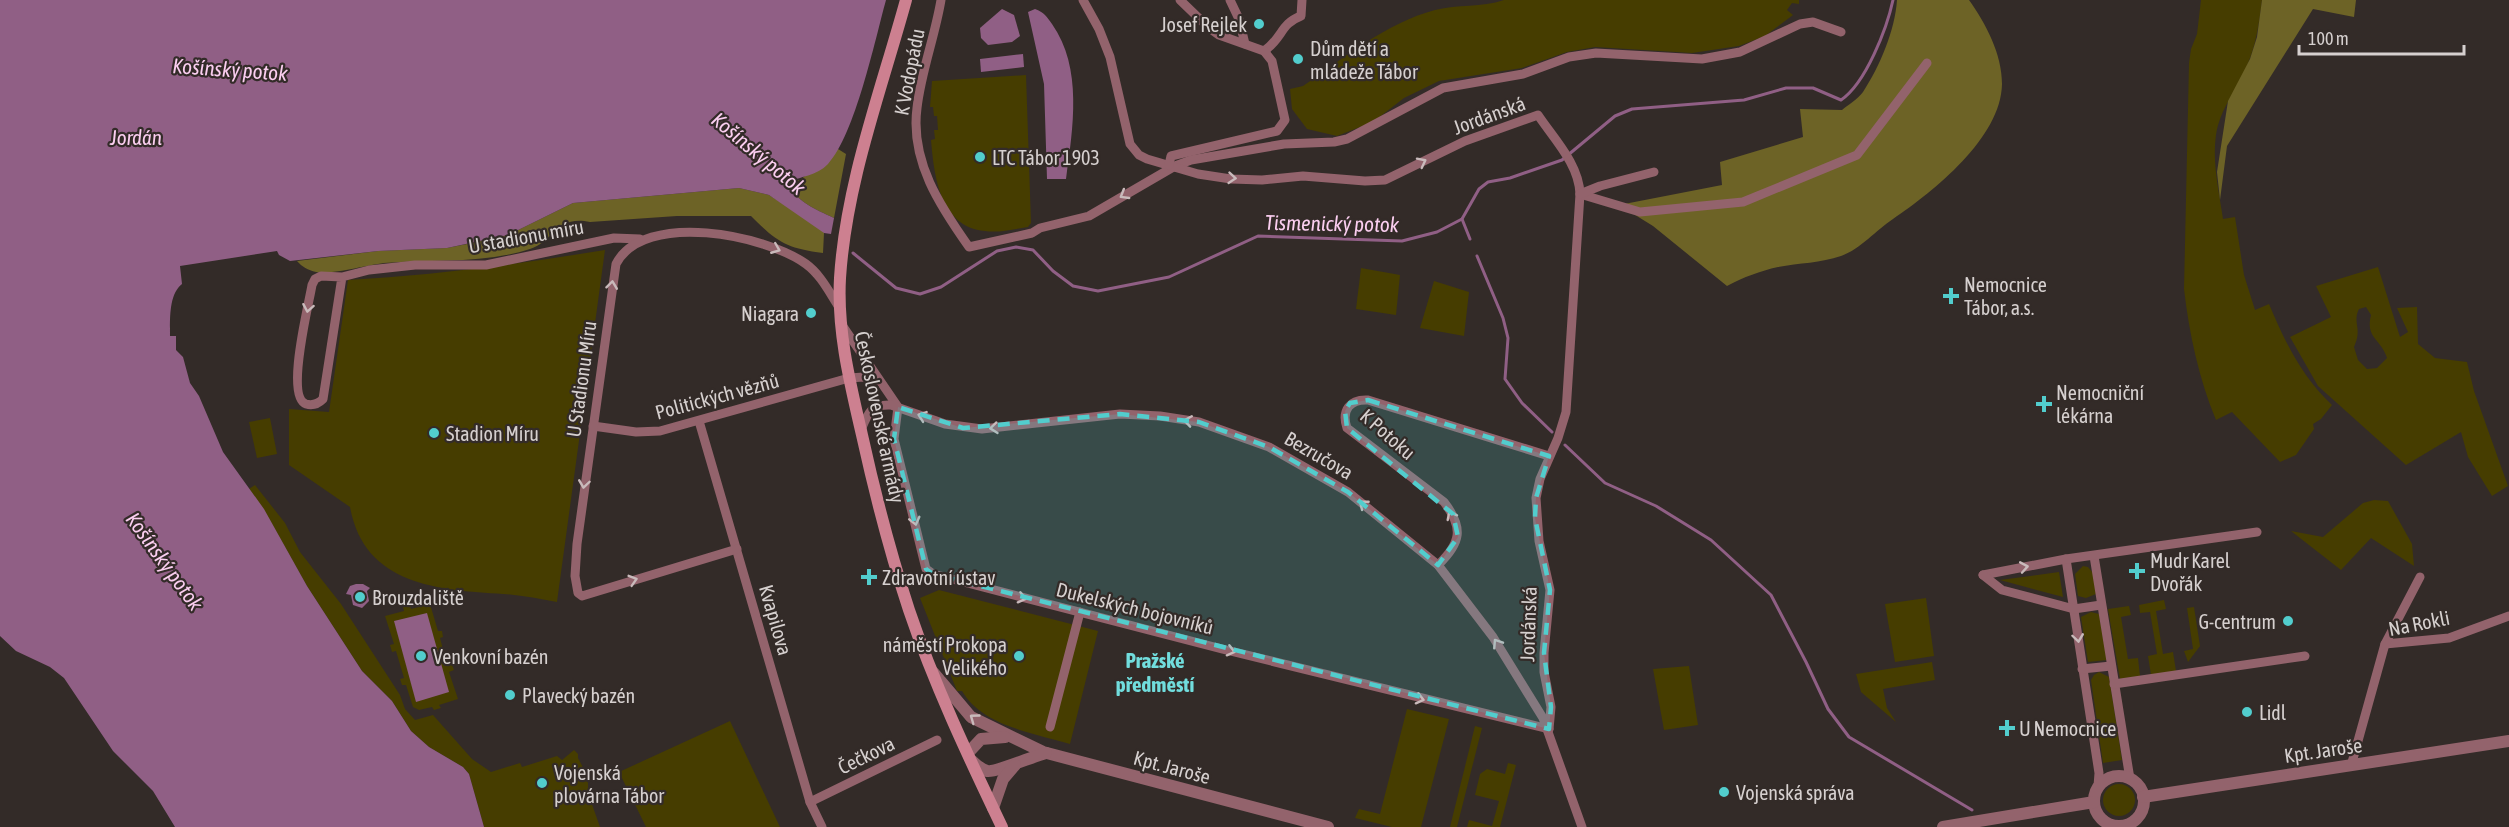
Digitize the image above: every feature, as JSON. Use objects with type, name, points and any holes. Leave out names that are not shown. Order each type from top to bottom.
[{"type":"main road","name":"Československé armády","points":[[906,0],[856,178],[846,230],[839,307],[840,321],[849,378],[888,544],[909,611],[969,757],[1002,827]]},
{"type":"street","name":"K Vodopádu","points":[[941,0],[916,109],[918,143],[935,196],[969,247],[1032,233],[1040,228],[1089,216],[1172,166]]},
{"type":"street","name":"Jordánská","points":[[1083,0],[1099,29],[1110,57],[1130,144],[1139,155],[1198,174],[1232,179],[1262,180],[1303,176],[1365,181],[1385,180],[1465,141],[1538,115],[1571,164],[1577,174],[1580,194],[1566,412],[1536,498],[1535,518],[1550,590],[1544,652],[1544,672],[1551,707],[1549,729]]},
{"type":"street","points":[[1180,0],[1219,35],[1264,51],[1272,61],[1285,120],[1277,131],[1172,156],[1172,166],[1191,160],[1284,144],[1334,142],[1347,139],[1390,117],[1427,94],[1443,88],[1523,74],[1577,56],[1596,53],[1702,59],[1740,52],[1800,24],[1813,22],[1841,32]]},
{"type":"street","points":[[1230,0],[1239,19],[1245,44]]},
{"type":"street","points":[[1264,51],[1276,43],[1285,24],[1301,16],[1305,2]]},
{"type":"street","points":[[1580,194],[1640,212],[1743,202],[1857,155],[1927,63]]},
{"type":"street","points":[[1580,194],[1610,183],[1654,172]]},
{"type":"street","name":"U Stadionu Míru","points":[[737,549],[582,596],[578,594],[575,576],[577,544],[614,270],[622,254],[628,248],[646,239],[691,232],[713,233],[762,243],[807,264],[822,279],[839,307]]},
{"type":"street","name":"U stadionu míru","points":[[342,277],[323,399],[318,404],[302,403],[297,394],[297,368],[312,285],[315,279],[321,276],[342,277],[369,270],[415,265],[486,265],[614,238],[646,239]]},
{"type":"street","points":[[840,321],[898,407]]},
{"type":"street","points":[[849,378],[864,377],[879,381]]},
{"type":"street","name":"Politických vězňů","points":[[593,426],[652,432],[699,422],[849,378]]},
{"type":"street","name":"K Potoku","points":[[1438,565],[1450,554],[1458,537],[1453,514],[1444,502],[1347,428],[1345,411],[1350,403],[1358,399],[1368,400],[1549,456]]},
{"type":"street","points":[[861,430],[868,412],[874,406],[882,404],[898,407]]},
{"type":"street","name":"Bezručova","points":[[898,407],[945,424],[982,429],[1120,414],[1160,416],[1199,422],[1269,447],[1348,492],[1438,565],[1493,637],[1549,729],[1582,827]]},
{"type":"street","name":"Dukelských bojovníků","points":[[898,407],[894,439],[926,569],[933,574],[1491,717],[1549,729]]},
{"type":"street","name":"Kvapilova","points":[[699,422],[810,802],[822,827]]},
{"type":"street","points":[[2101,605],[2074,609],[2002,590],[1983,575],[2066,560],[2257,532]]},
{"type":"street","points":[[2094,556],[2130,779]]},
{"type":"street","points":[[2066,560],[2099,773],[2094,802],[2099,816],[2112,825],[2128,826],[2140,814],[2143,798],[2141,790],[2130,779],[2116,776],[2103,781],[2098,786]]},
{"type":"street","points":[[2385,644],[2420,577]]},
{"type":"street","points":[[1050,727],[1080,612]]},
{"type":"street","name":"Na Rokli","points":[[2350,766],[2385,644],[2449,638],[2509,616]]},
{"type":"street","points":[[2114,684],[2305,656]]},
{"type":"street","points":[[2082,669],[2111,666]]},
{"type":"street","name":"Kpt. Jaroše","points":[[932,671],[971,717],[1046,753],[1328,827]]},
{"type":"street","points":[[1009,737],[984,738],[969,757],[990,771],[1001,770],[1021,759],[1046,753]]},
{"type":"street","name":"Čečkova","points":[[810,802],[937,740]]},
{"type":"street","name":"Kpt. Jaroše","points":[[2143,798],[2509,741]]},
{"type":"street","points":[[993,808],[1003,779],[1021,759]]},
{"type":"street","points":[[1943,827],[2094,802]]},
{"type":"highlighted area","points":[[1368,400],[1549,456],[1536,498],[1535,518],[1550,590],[1544,653],[1551,707],[1549,729],[933,574],[926,569],[894,439],[898,407],[963,428],[1120,414],[1199,422],[1269,447],[1348,492],[1438,565],[1458,537],[1453,514],[1347,428],[1345,411],[1350,403]]},
{"type":"shaded area","points":[[1504,0],[1799,0],[1799,4],[1792,3],[1787,10],[1793,15],[1765,36],[1739,46],[1692,53],[1595,47],[1567,52],[1522,68],[1439,81],[1404,98],[1373,122],[1337,136],[1307,129],[1292,109],[1290,89],[1303,86],[1366,42],[1399,23],[1435,10]]},
{"type":"shaded area","points":[[1897,0],[1969,0],[1992,40],[1999,62],[2002,84],[1999,104],[1990,124],[1963,161],[1927,194],[1862,244],[1841,256],[1771,269],[1727,286],[1653,226],[1619,205],[1722,185],[1720,162],[1803,137],[1800,109],[1842,110],[1861,95],[1875,71],[1886,48]]},
{"type":"shaded area","points":[[2201,0],[2262,0],[2249,60],[2221,117],[2216,135],[2215,166],[2223,219],[2235,217],[2244,275],[2255,310],[2269,304],[2281,332],[2303,371],[2332,405],[2321,419],[2313,424],[2314,429],[2296,455],[2280,462],[2232,412],[2216,420],[2200,372],[2189,322],[2184,289],[2189,63],[2197,34]]},
{"type":"shaded area","points":[[2262,0],[2356,0],[2354,17],[2313,9],[2227,146],[2220,200],[2217,172],[2228,101],[2250,59],[2257,37]]},
{"type":"shaded area","name":"LTC Tábor 1903","points":[[1026,75],[1031,223],[1028,227],[1001,231],[985,231],[970,227],[958,220],[949,210],[942,198],[934,169],[931,140],[935,139],[934,130],[938,130],[937,116],[934,116],[933,107],[930,107],[932,81]]},
{"type":"shaded area","points":[[838,149],[846,154],[834,218],[801,200],[787,183],[800,180]]},
{"type":"shaded area","points":[[739,188],[769,195],[820,227],[824,233],[823,253],[800,249],[775,238],[751,216],[677,216],[569,222],[530,249],[494,257],[384,263],[323,273],[308,269],[297,261],[378,251],[447,248],[472,243],[508,235],[573,203]]},
{"type":"shaded area","name":"Stadion Míru","points":[[605,250],[557,602],[516,595],[454,590],[407,578],[387,568],[371,553],[358,533],[350,507],[289,465],[289,409],[329,412],[348,280],[476,268]]},
{"type":"shaded area","points":[[2378,267],[2400,337],[2408,332],[2397,308],[2417,307],[2418,344],[2435,358],[2467,362],[2474,391],[2508,486],[2492,496],[2468,457],[2461,432],[2406,465],[2318,386],[2290,337],[2331,317],[2316,286]],"holes":[[[2366,307],[2371,315],[2370,329],[2387,358],[2377,368],[2367,369],[2358,360],[2354,347],[2358,335],[2357,314],[2359,309]]]},
{"type":"shaded area","points":[[1361,268],[1400,275],[1396,315],[1356,309]]},
{"type":"shaded area","points":[[1434,281],[1469,292],[1464,336],[1420,328]]},
{"type":"shaded area","points":[[270,418],[277,454],[257,458],[249,422]]},
{"type":"shaded area","points":[[255,485],[285,523],[300,552],[341,604],[400,695],[405,709],[415,720],[433,715],[472,759],[491,772],[520,763],[522,767],[557,756],[562,760],[574,750],[588,777],[588,793],[600,827],[484,827],[469,774],[463,767],[429,747],[411,731],[392,701],[362,671],[307,586],[264,510],[249,489]]},
{"type":"shaded area","points":[[2374,500],[2388,501],[2412,544],[2414,566],[2371,538],[2341,570],[2291,531],[2323,537],[2363,503]]},
{"type":"shaded area","points":[[2083,566],[2088,567],[2093,573],[2096,594],[2086,598],[2078,596],[2075,574]]},
{"type":"shaded area","points":[[2059,572],[2063,597],[2000,580]]},
{"type":"shaded area","name":"náměstí Prokopa Velikého","points":[[939,590],[1098,631],[1070,744],[1025,732],[995,720],[971,703],[962,691],[957,691],[920,598]]},
{"type":"shaded area","points":[[1926,598],[1934,656],[1895,662],[1885,604]]},
{"type":"shaded area","points":[[2164,600],[2166,609],[2156,611],[2163,654],[2173,652],[2176,671],[2151,675],[2148,656],[2157,654],[2150,612],[2140,613],[2139,605]]},
{"type":"shaded area","name":"Venkovní bazén","points":[[430,604],[438,631],[442,631],[443,637],[440,638],[447,665],[452,664],[454,670],[449,672],[458,699],[439,705],[441,708],[434,710],[432,707],[419,710],[413,707],[406,685],[402,685],[400,679],[404,678],[396,651],[392,652],[390,645],[394,644],[385,616],[404,611],[403,607],[410,605],[411,609]]},
{"type":"shaded area","points":[[2129,606],[2131,615],[2121,617],[2128,659],[2138,658],[2140,676],[2120,679],[2108,609]]},
{"type":"shaded area","points":[[2194,607],[2200,646],[2188,662],[2184,651],[2193,649],[2187,608]]},
{"type":"shaded area","points":[[2091,612],[2099,614],[2107,660],[2088,662],[2081,617]]},
{"type":"shaded area","points":[[1932,662],[1935,680],[1883,689],[1887,708],[1896,722],[1861,692],[1856,674]]},
{"type":"shaded area","points":[[1689,666],[1698,725],[1664,730],[1653,669]]},
{"type":"shaded area","points":[[2099,672],[2109,677],[2122,760],[2103,763],[2091,680]]},
{"type":"shaded area","points":[[1407,709],[1449,719],[1421,827],[1392,827],[1355,818],[1359,809],[1380,814]]},
{"type":"shaded area","points":[[730,721],[780,827],[646,827],[619,772]]},
{"type":"shaded area","points":[[1475,726],[1482,728],[1457,827],[1450,827]]},
{"type":"shaded area","points":[[1508,763],[1516,765],[1500,827],[1467,827],[1469,820],[1492,826],[1499,801],[1475,795],[1480,774],[1487,769],[1505,774]]},
{"type":"shaded area","points":[[2119,784],[2130,789],[2135,800],[2130,811],[2119,816],[2108,811],[2103,800],[2108,789]]},
{"type":"water","name":"Jordán","points":[[0,0],[886,0],[863,86],[847,132],[838,150],[824,168],[787,183],[801,200],[834,218],[831,234],[824,233],[769,195],[739,188],[573,203],[508,235],[447,248],[378,251],[290,261],[279,255],[277,251],[180,266],[182,284],[172,300],[170,336],[176,336],[176,350],[183,357],[190,383],[199,396],[223,452],[264,509],[307,586],[362,671],[392,701],[411,731],[429,747],[463,767],[469,774],[484,827],[175,827],[153,791],[113,751],[64,678],[50,667],[16,651],[0,636]]},
{"type":"water","points":[[1002,9],[1014,15],[1020,36],[1012,42],[988,45],[981,38],[980,28]]},
{"type":"water","points":[[1035,9],[1047,17],[1062,41],[1072,79],[1073,119],[1066,179],[1047,179],[1044,84],[1028,12]]},
{"type":"water","points":[[1023,54],[1024,67],[981,72],[980,59]]},
{"type":"water","name":"Brouzdaliště","points":[[363,584],[370,588],[367,591],[369,601],[362,608],[353,605],[351,595],[346,594],[350,586]]},
{"type":"water","name":"Venkovní bazén","points":[[427,613],[449,692],[416,702],[394,621]]},
{"type":"waterway","name":"Tismenický potok","points":[[853,253],[896,288],[920,294],[941,287],[997,251],[1016,247],[1033,250],[1053,271],[1073,286],[1098,291],[1169,277],[1258,236],[1402,241],[1437,232],[1462,219],[1479,189],[1488,182],[1510,178],[1562,160],[1615,116],[1632,109],[1744,100],[1786,88],[1813,88],[1841,100],[1859,81],[1867,68],[1881,39],[1893,0]]},
{"type":"waterway","points":[[1462,219],[1470,239]]},
{"type":"waterway","points":[[1477,256],[1503,318],[1508,338],[1505,379],[1522,403],[1552,432]]},
{"type":"waterway","points":[[1565,445],[1605,483],[1656,506],[1711,540],[1771,595],[1828,709],[1849,737],[1972,810]]},
{"type":"place","name":"Josef Rejlek","points":[[1259,24]]},
{"type":"place","name":"Dům dětí a mládeže Tábor","points":[[1298,59]]},
{"type":"place","name":"LTC Tábor 1903","points":[[980,157]]},
{"type":"place","name":"Nemocnice Tábor, a.s.","points":[[1951,296]]},
{"type":"place","name":"Niagara","points":[[811,313]]},
{"type":"place","name":"Nemocniční lékárna","points":[[2044,404]]},
{"type":"place","name":"Stadion Míru","points":[[434,433]]},
{"type":"place","name":"Mudr Karel Dvořák","points":[[2137,571]]},
{"type":"place","name":"Zdravotní ústav","points":[[869,577]]},
{"type":"place","name":"Brouzdaliště","points":[[360,597]]},
{"type":"place","name":"G-centrum","points":[[2288,621]]},
{"type":"place","name":"Venkovní bazén","points":[[421,656]]},
{"type":"place","name":"náměstí Prokopa Velikého","points":[[1019,656]]},
{"type":"place","name":"Plavecký bazén","points":[[510,695]]},
{"type":"place","name":"Lidl","points":[[2247,712]]},
{"type":"place","name":"U Nemocnice","points":[[2007,728]]},
{"type":"place","name":"Vojenská plovárna Tábor","points":[[542,783]]},
{"type":"place","name":"Vojenská správa","points":[[1724,792]]},
{"type":"district","name":"Pražské předměstí","points":[[1155,672]]},
{"type":"water label","name":"Košínský potok","points":[[230,69]]},
{"type":"water label","name":"Košínský potok","points":[[759,153]]},
{"type":"water label","name":"Košínský potok","points":[[165,561]]}]
